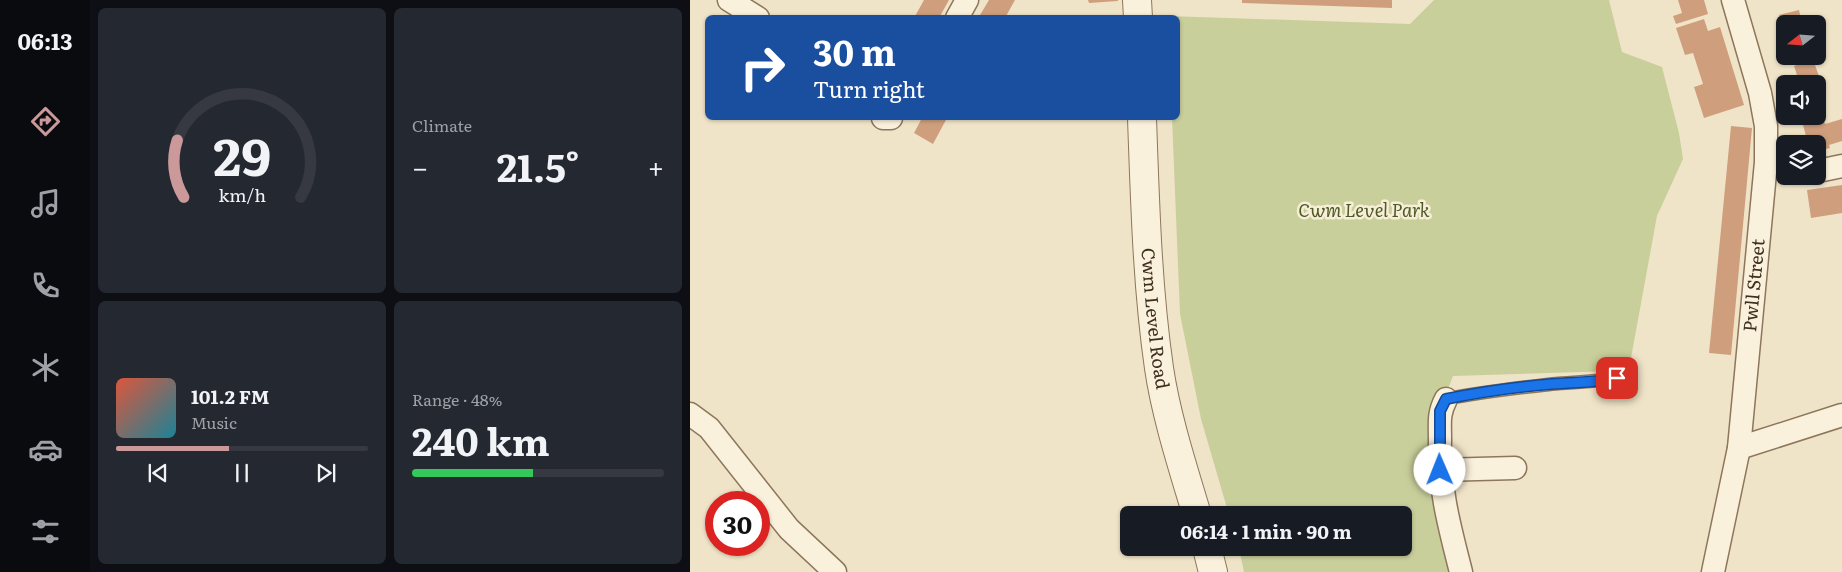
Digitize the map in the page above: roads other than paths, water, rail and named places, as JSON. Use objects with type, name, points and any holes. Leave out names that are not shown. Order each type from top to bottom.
[{"type":"street","points":[[729,0],[753,15]]},
{"type":"street","points":[[959,15],[967,0]]},
{"type":"street","points":[[1137,0],[1138,15]]},
{"type":"street","name":"Pwll Street","points":[[1714,572],[1738,448],[1766,162],[1766,126],[1760,93],[1733,0]]},
{"type":"street","name":"Cwm Level Road","points":[[1142,120],[1149,285],[1159,370],[1178,451],[1194,506]]},
{"type":"street","points":[[1826,169],[1842,166]]},
{"type":"street","points":[[1446,399],[1440,411],[1442,494],[1461,572]]},
{"type":"street","points":[[690,414],[710,428],[789,529],[835,572]]},
{"type":"street","points":[[1738,448],[1842,415]]},
{"type":"street","points":[[1440,470],[1515,468]]},
{"type":"street","points":[[1208,556],[1213,572]]},
{"type":"lane","points":[[1446,399],[1526,387],[1568,383],[1594,383],[1617,378]]},
{"type":"park label","name":"Cwm Level Park","points":[[1364,211]]}]
